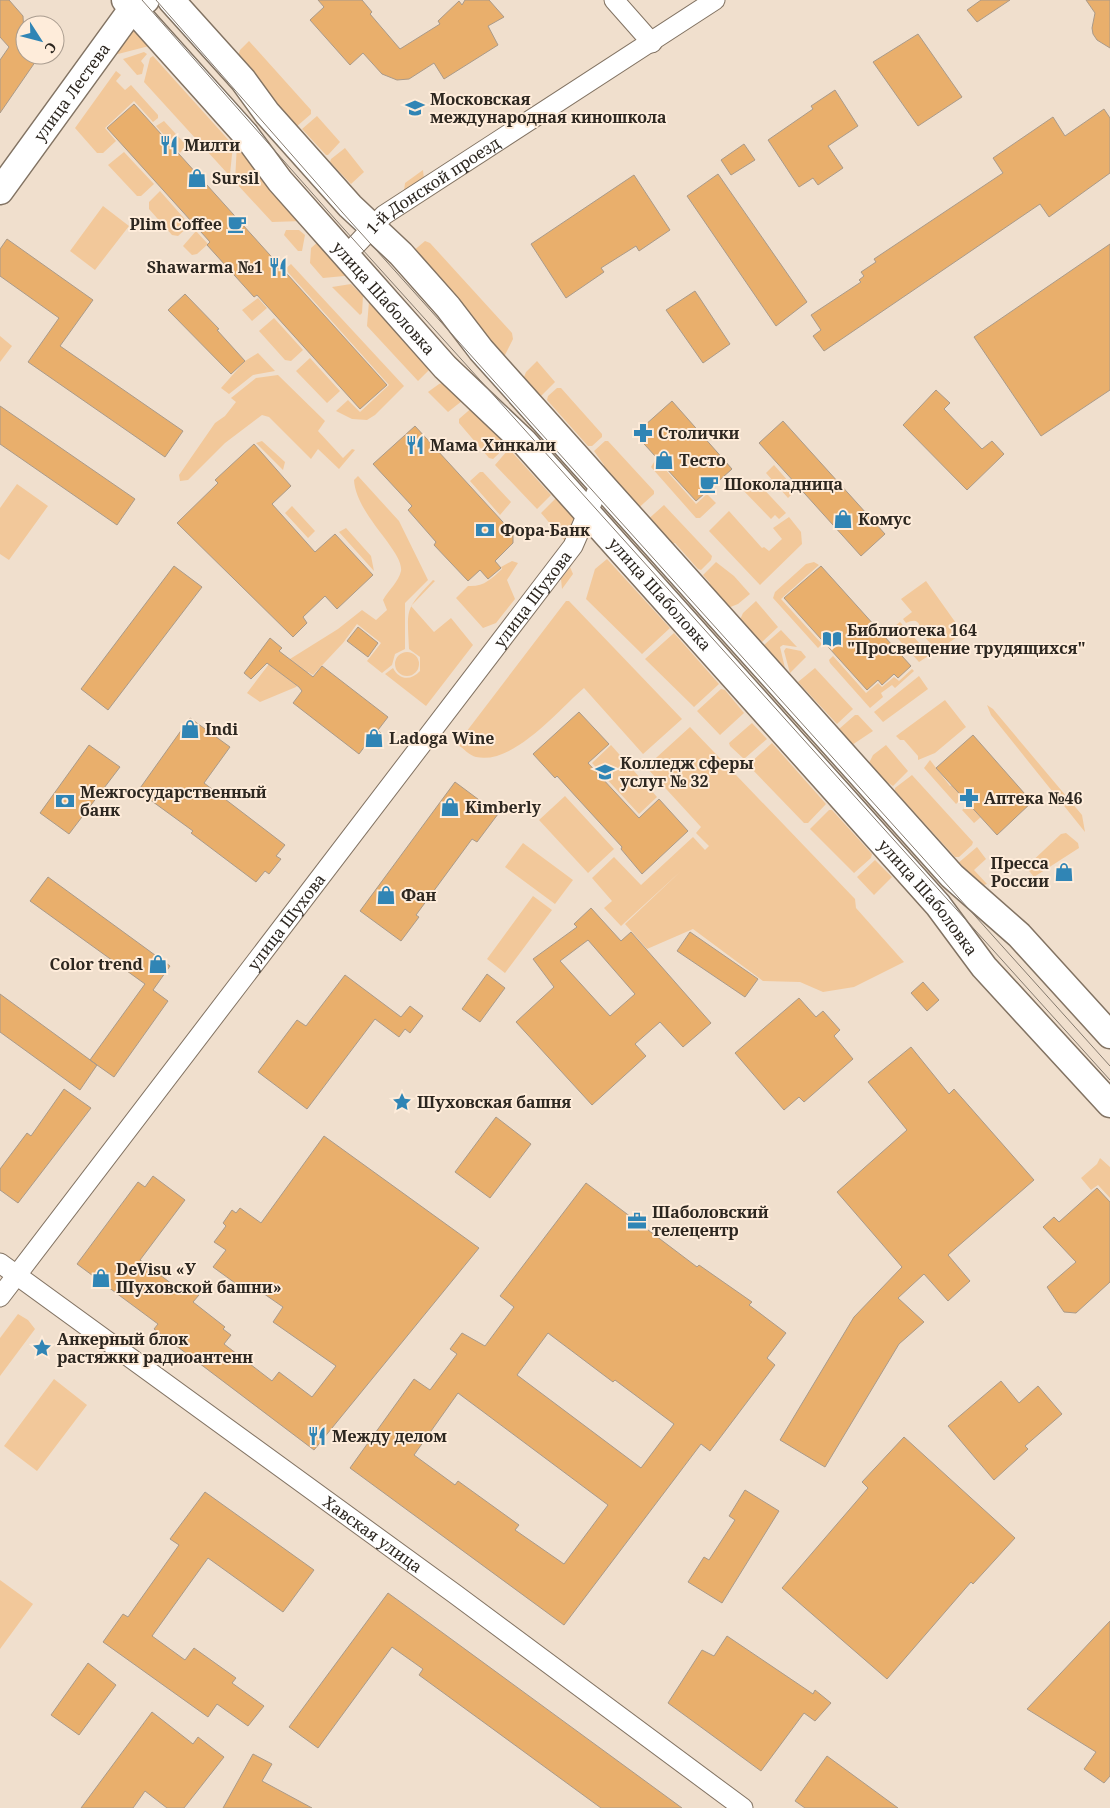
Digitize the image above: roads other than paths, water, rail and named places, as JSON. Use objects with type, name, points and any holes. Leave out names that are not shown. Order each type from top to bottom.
[{"type":"main road","points":[[140,2],[175,4]]},
{"type":"main road","name":"улица Шаболовка","points":[[140,2],[280,181],[355,245],[446,367],[524,442],[611,538],[938,905],[984,967],[1110,1104]]},
{"type":"main road","name":"улица Лестева","points":[[0,191],[140,2]]},
{"type":"main road","name":"улица Шаболовка","points":[[175,4],[243,80],[267,114],[350,206],[355,245]]},
{"type":"main road","name":"улица Шаболовка","points":[[355,245],[401,254],[448,307],[481,350],[952,876],[1019,935],[1110,1035]]},
{"type":"street","points":[[614,0],[652,43]]},
{"type":"street","name":"1-й Донской проезд","points":[[355,245],[384,215],[652,43],[715,0]]},
{"type":"street","points":[[401,254],[394,230],[397,212],[404,202]]},
{"type":"street","name":"улица Шухова","points":[[0,1297],[573,546],[601,482]]},
{"type":"street","name":"улица Шухова","points":[[573,546],[591,540],[611,538]]},
{"type":"street","name":"Хавская улица","points":[[0,1263],[455,1594],[743,1808]]},
{"type":"tram line","points":[[142,0],[335,219],[1110,1080]]},
{"type":"tram line","points":[[156,0],[342,212],[1110,1066]]},
{"type":"place","name":"Московская международная киношкола","points":[[415,108]]},
{"type":"place","name":"Милти","points":[[169,145]]},
{"type":"place","name":"Sursil","points":[[197,178]]},
{"type":"place","name":"Plim Coffee","points":[[237,224]]},
{"type":"place","name":"Shawarma №1","points":[[278,267]]},
{"type":"place","name":"Столички","points":[[643,433]]},
{"type":"place","name":"Мама Хинкали","points":[[415,445]]},
{"type":"place","name":"Тесто","points":[[664,460]]},
{"type":"place","name":"Шоколадница","points":[[709,484]]},
{"type":"place","name":"Комус","points":[[843,519]]},
{"type":"place","name":"Фора-Банк","points":[[485,530]]},
{"type":"place","name":"Библиотека 164 \"Просвещение трудящихся\"","points":[[832,639]]},
{"type":"place","name":"Indi","points":[[190,729]]},
{"type":"place","name":"Ladoga Wine","points":[[374,738]]},
{"type":"place","name":"Колледж сферы услуг № 32","points":[[605,772]]},
{"type":"place","name":"Аптека №46","points":[[969,798]]},
{"type":"place","name":"Межгосударственный банк","points":[[65,801]]},
{"type":"place","name":"Kimberly","points":[[450,807]]},
{"type":"place","name":"Пресса России","points":[[1064,872]]},
{"type":"place","name":"Фан","points":[[386,895]]},
{"type":"place","name":"Color trend","points":[[158,964]]},
{"type":"place","name":"Шуховская башня","points":[[402,1102]]},
{"type":"place","name":"Шаболовский телецентр","points":[[637,1221]]},
{"type":"place","name":"DeVisu «У Шуховской башни»","points":[[101,1278]]},
{"type":"place","name":"Анкерный блок растяжки радиоантенн","points":[[42,1348]]},
{"type":"place","name":"Между делом","points":[[317,1436]]}]
